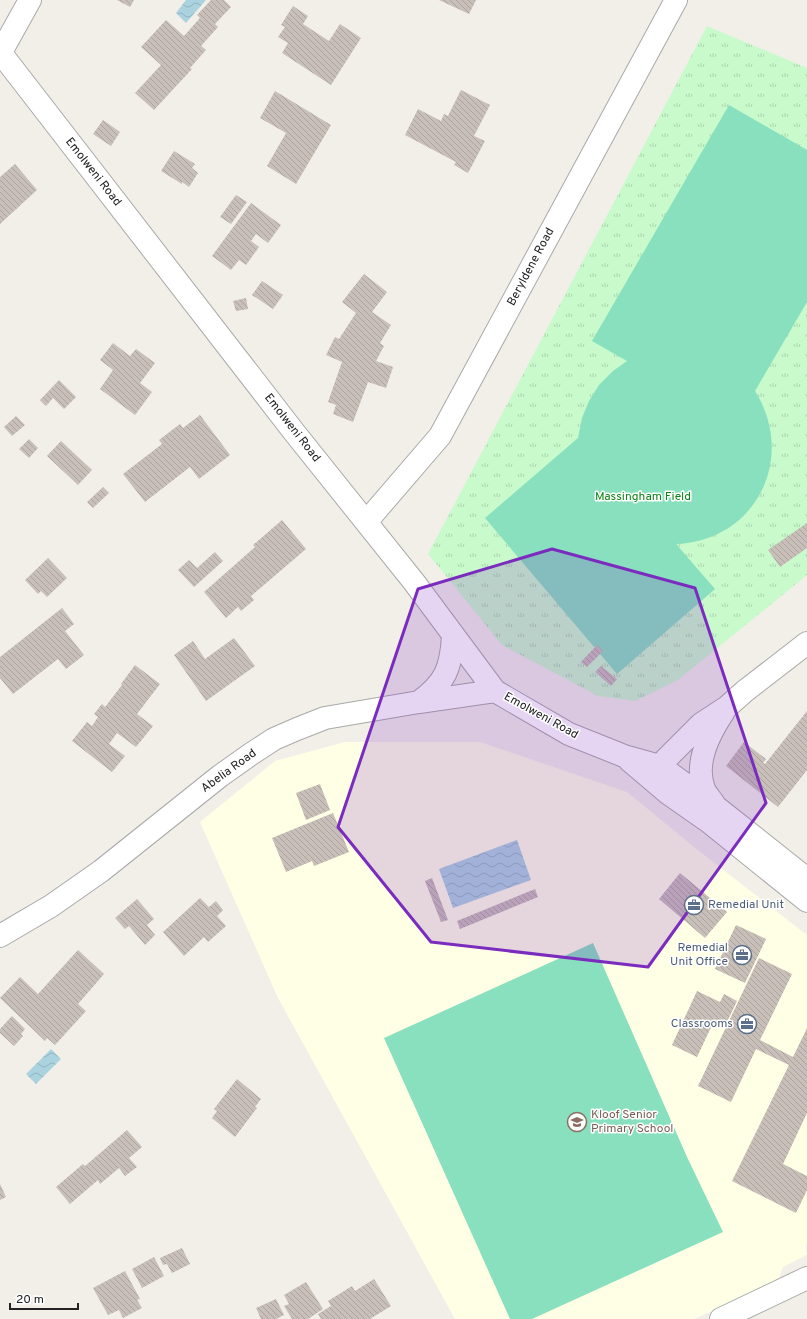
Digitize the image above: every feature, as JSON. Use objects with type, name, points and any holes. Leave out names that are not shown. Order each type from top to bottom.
[{"type":"street","points":[[0,53],[30,0]]},
{"type":"street","name":"Beryldene Road","points":[[367,521],[440,436],[676,0]]},
{"type":"street","name":"Emolweni Road","points":[[0,53],[294,432],[340,490],[367,521],[495,691],[569,734],[624,756],[715,806],[807,880]]},
{"type":"street","points":[[419,702],[432,693],[442,682],[452,654],[453,636]]},
{"type":"street","points":[[655,773],[666,759],[701,724],[727,707],[745,691],[807,643]]},
{"type":"street","name":"Abelia Road","points":[[0,936],[51,906],[101,871],[220,776],[274,739],[326,718],[495,691]]},
{"type":"street","points":[[715,806],[704,789],[701,773],[704,749],[712,729],[727,707]]},
{"type":"street","name":"Emolweni Road","points":[[655,773],[669,794],[709,822],[807,902]]},
{"type":"street","points":[[721,1319],[807,1278]]},
{"type":"highlighted area","points":[[552,549],[695,588],[766,803],[648,967],[431,942],[338,827],[418,589]]},
{"type":"shaded area","name":"Kloof Senior Primary School","points":[[345,742],[480,742],[627,792],[694,847],[807,935],[807,1255],[783,1267],[778,1282],[694,1319],[455,1319],[278,998],[200,822],[275,761]]},
{"type":"green space","name":"Massingham Field","points":[[707,26],[807,68],[807,575],[678,680],[635,701],[598,696],[502,645],[428,554]]},
{"type":"green space","points":[[729,105],[807,150],[807,302],[755,391],[767,417],[772,443],[770,468],[761,492],[747,512],[728,528],[704,539],[676,544],[715,589],[617,674],[485,518],[578,438],[582,418],[589,401],[599,385],[613,371],[627,361],[592,341]]},
{"type":"green space","points":[[593,943],[687,1157],[723,1232],[532,1319],[510,1319],[384,1038]]},
{"type":"water","points":[[186,0],[206,0],[186,23],[176,13]]},
{"type":"water","points":[[517,840],[531,880],[453,908],[439,869]]},
{"type":"water","points":[[51,1049],[61,1059],[36,1084],[26,1074]]},
{"type":"building","points":[[117,0],[134,0],[130,7]]},
{"type":"building","points":[[211,0],[224,0],[231,7],[215,24],[218,27],[201,46],[206,50],[190,68],[192,69],[154,110],[135,93],[161,65],[141,47],[166,20],[184,36],[200,18],[197,15]]},
{"type":"building","points":[[439,0],[476,0],[469,14]]},
{"type":"building","points":[[293,6],[308,16],[303,24],[329,41],[340,24],[361,38],[331,85],[282,53],[288,43],[278,37],[285,27],[281,25]]},
{"type":"building","points":[[461,90],[490,105],[474,136],[485,141],[468,173],[454,165],[456,162],[405,135],[418,109],[441,121],[444,114],[448,116]]},
{"type":"building","points":[[275,91],[331,125],[296,184],[267,166],[286,133],[260,118]]},
{"type":"building","points":[[103,120],[120,132],[111,146],[93,134]]},
{"type":"building","points":[[174,151],[195,164],[192,168],[198,173],[189,187],[161,171]]},
{"type":"building","points":[[15,164],[37,190],[0,224],[0,177]]},
{"type":"building","points":[[236,195],[247,202],[231,224],[220,217]]},
{"type":"building","points":[[251,203],[281,225],[268,243],[256,234],[251,241],[259,247],[246,265],[239,260],[231,270],[212,256]]},
{"type":"building","points":[[364,274],[387,292],[372,312],[391,325],[380,343],[384,346],[376,361],[393,367],[386,388],[368,382],[353,422],[333,414],[336,405],[328,402],[342,362],[326,355],[335,337],[339,339],[356,313],[342,302]]},
{"type":"building","points":[[262,281],[283,295],[273,309],[252,295]]},
{"type":"building","points":[[246,298],[248,309],[236,311],[233,301]]},
{"type":"building","points":[[113,343],[130,356],[136,349],[155,363],[140,383],[152,392],[135,415],[100,389],[113,370],[100,360]]},
{"type":"building","points":[[59,380],[76,397],[64,409],[53,398],[46,406],[40,400]]},
{"type":"building","points":[[200,415],[230,455],[199,479],[190,467],[145,502],[123,474],[162,444],[159,440],[180,424],[183,428]]},
{"type":"building","points":[[16,416],[25,425],[12,436],[4,427]]},
{"type":"building","points":[[29,439],[38,448],[29,458],[19,449]]},
{"type":"building","points":[[61,441],[92,470],[78,485],[47,456]]},
{"type":"building","points":[[103,487],[109,493],[93,508],[87,502]]},
{"type":"building","points":[[282,520],[306,549],[251,596],[254,600],[241,611],[238,607],[226,618],[204,592],[255,547],[253,545]]},
{"type":"building","points":[[807,523],[807,548],[780,567],[768,550]]},
{"type":"building","points":[[215,552],[223,561],[194,587],[178,570],[189,560],[197,568]]},
{"type":"building","points":[[48,558],[67,578],[47,597],[41,591],[38,594],[25,580]]},
{"type":"building","points":[[62,608],[74,624],[65,631],[84,655],[66,669],[58,659],[13,694],[0,678],[0,657]]},
{"type":"building","points":[[234,638],[255,666],[206,701],[174,655],[193,641],[205,659]]},
{"type":"building","points":[[597,645],[603,651],[587,667],[581,662]]},
{"type":"building","points":[[135,665],[160,684],[137,714],[153,726],[136,747],[117,733],[109,744],[125,756],[112,772],[72,741],[87,722],[92,726],[98,717],[94,714],[102,704],[105,707]]},
{"type":"building","points":[[601,666],[617,679],[611,686],[595,672]]},
{"type":"building","points":[[807,711],[807,770],[778,807],[726,766],[744,742],[766,759],[763,763],[765,764]]},
{"type":"building","points":[[320,784],[330,810],[306,820],[296,793]]},
{"type":"building","points":[[333,813],[349,852],[314,866],[312,861],[286,872],[272,838]]},
{"type":"building","points":[[680,873],[727,912],[705,938],[659,899]]},
{"type":"building","points":[[432,878],[448,920],[441,922],[425,881]]},
{"type":"building","points":[[535,889],[538,897],[460,929],[457,921]]},
{"type":"building","points":[[200,898],[209,907],[216,901],[223,910],[217,916],[226,926],[208,942],[204,937],[184,956],[163,932]]},
{"type":"building","points":[[137,899],[154,919],[147,925],[155,935],[145,945],[129,926],[125,929],[115,918]]},
{"type":"building","points":[[736,925],[766,939],[745,983],[715,969]]},
{"type":"building","points":[[78,950],[104,974],[78,1004],[86,1011],[55,1045],[47,1038],[45,1041],[0,998],[20,977],[38,994]]},
{"type":"building","points":[[759,958],[792,974],[760,1040],[793,1057],[807,1028],[807,1113],[783,1164],[807,1176],[807,1190],[796,1213],[732,1181],[789,1065],[756,1049],[731,1102],[698,1086]]},
{"type":"building","points":[[697,991],[720,1002],[724,994],[737,1001],[725,1026],[714,1021],[697,1057],[672,1045]]},
{"type":"building","points":[[12,1016],[25,1029],[21,1034],[23,1036],[14,1046],[0,1033],[0,1029]]},
{"type":"building","points":[[237,1079],[261,1099],[255,1107],[257,1108],[235,1137],[212,1118],[217,1111],[214,1109]]},
{"type":"building","points":[[127,1130],[142,1147],[129,1158],[137,1167],[125,1176],[119,1168],[100,1184],[98,1180],[70,1204],[56,1187],[83,1164],[85,1166]]},
{"type":"building","points":[[0,1184],[6,1197],[0,1200]]},
{"type":"building","points":[[182,1248],[190,1264],[172,1273],[167,1264],[163,1265],[160,1258]]},
{"type":"building","points":[[154,1257],[164,1276],[142,1288],[132,1269]]},
{"type":"building","points":[[125,1271],[140,1299],[137,1300],[142,1308],[123,1318],[119,1310],[108,1315],[93,1288]]},
{"type":"building","points":[[374,1279],[391,1306],[370,1319],[321,1319],[318,1314],[331,1306],[328,1301],[352,1286],[355,1291]]},
{"type":"building","points":[[306,1282],[323,1309],[308,1319],[292,1319],[284,1306],[289,1304],[284,1295]]},
{"type":"building","points":[[276,1299],[284,1315],[276,1319],[261,1319],[256,1308]]},
{"type":"place","name":"Remedial Unit","points":[[694,905]]},
{"type":"place","name":"Remedial Unit Office","points":[[742,955]]},
{"type":"place","name":"Classrooms","points":[[747,1024]]},
{"type":"place","name":"Kloof Senior Primary School","points":[[577,1122]]}]
